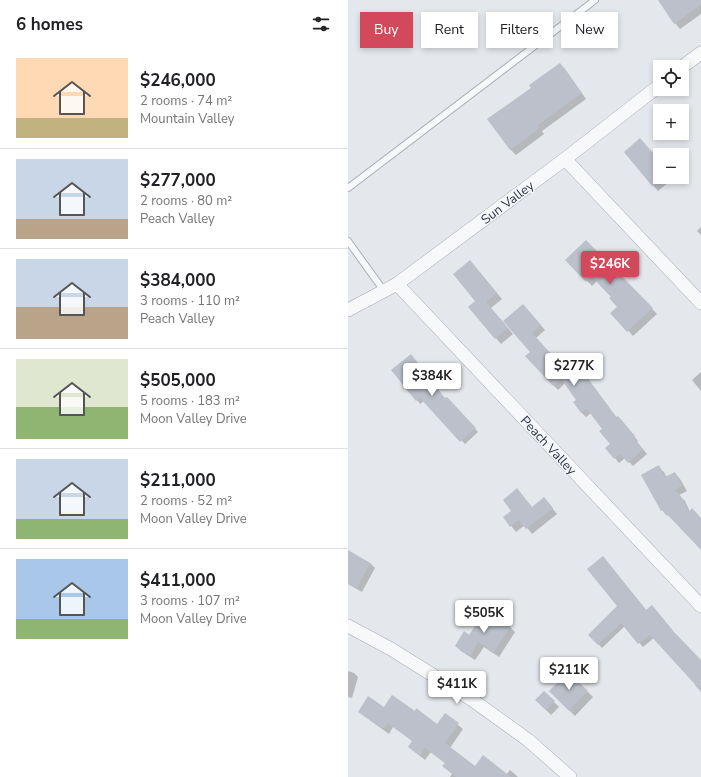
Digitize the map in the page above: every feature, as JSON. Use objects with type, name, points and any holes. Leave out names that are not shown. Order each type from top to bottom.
[{"type":"street","points":[[689,62],[701,53]]},
{"type":"street","name":"Sun Valley","points":[[348,310],[397,284],[565,159],[653,90]]},
{"type":"street","points":[[565,159],[701,303]]},
{"type":"street","name":"Peach Valley","points":[[397,284],[701,606]]},
{"type":"street","points":[[348,626],[391,648],[471,699],[528,740],[570,777]]},
{"type":"lane","points":[[348,188],[595,0]]},
{"type":"lane","points":[[348,241],[384,291]]},
{"type":"building","points":[[658,0],[701,0],[701,5],[674,24]]},
{"type":"building","points":[[560,63],[582,93],[538,125],[540,128],[510,150],[487,119],[531,88],[529,85]]},
{"type":"building","points":[[640,138],[653,151],[653,184],[655,184],[652,186],[624,152]]},
{"type":"building","points":[[586,240],[653,308],[627,332],[610,313],[617,307],[609,298],[611,297],[591,276],[586,282],[565,260]]},
{"type":"building","points":[[470,260],[497,293],[486,302],[508,328],[495,339],[468,307],[475,301],[453,274]]},
{"type":"building","points":[[523,304],[541,325],[532,333],[575,380],[584,373],[616,417],[618,416],[635,436],[633,437],[643,449],[628,463],[620,454],[614,459],[605,448],[610,444],[599,431],[602,429],[587,409],[581,413],[573,402],[576,400],[561,379],[553,386],[525,356],[530,352],[503,321]]},
{"type":"building","points":[[411,354],[445,398],[447,397],[476,428],[460,442],[420,398],[416,401],[391,370]]},
{"type":"building","points":[[659,465],[665,477],[675,472],[682,486],[675,490],[680,495],[689,512],[692,508],[701,518],[701,550],[663,510],[661,511],[641,475]]},
{"type":"building","points":[[517,488],[532,507],[544,497],[553,508],[526,529],[519,520],[510,527],[503,517],[511,511],[503,500]]},
{"type":"building","points":[[348,550],[370,563],[357,588],[348,583]]},
{"type":"building","points":[[603,556],[646,610],[652,605],[674,632],[701,660],[701,691],[650,635],[638,644],[621,623],[598,645],[588,635],[617,606],[587,569]]},
{"type":"building","points":[[486,610],[511,626],[494,652],[478,642],[470,656],[455,646],[464,631],[469,635]]},
{"type":"building","points":[[568,672],[588,691],[569,711],[549,691]]},
{"type":"building","points":[[544,691],[555,701],[546,710],[535,700]]},
{"type":"building","points":[[392,695],[415,711],[416,708],[437,724],[445,713],[459,723],[445,743],[475,766],[483,755],[511,777],[456,777],[442,766],[445,763],[425,748],[420,756],[408,747],[412,741],[388,723],[384,729],[358,712],[368,696],[384,707]]}]
